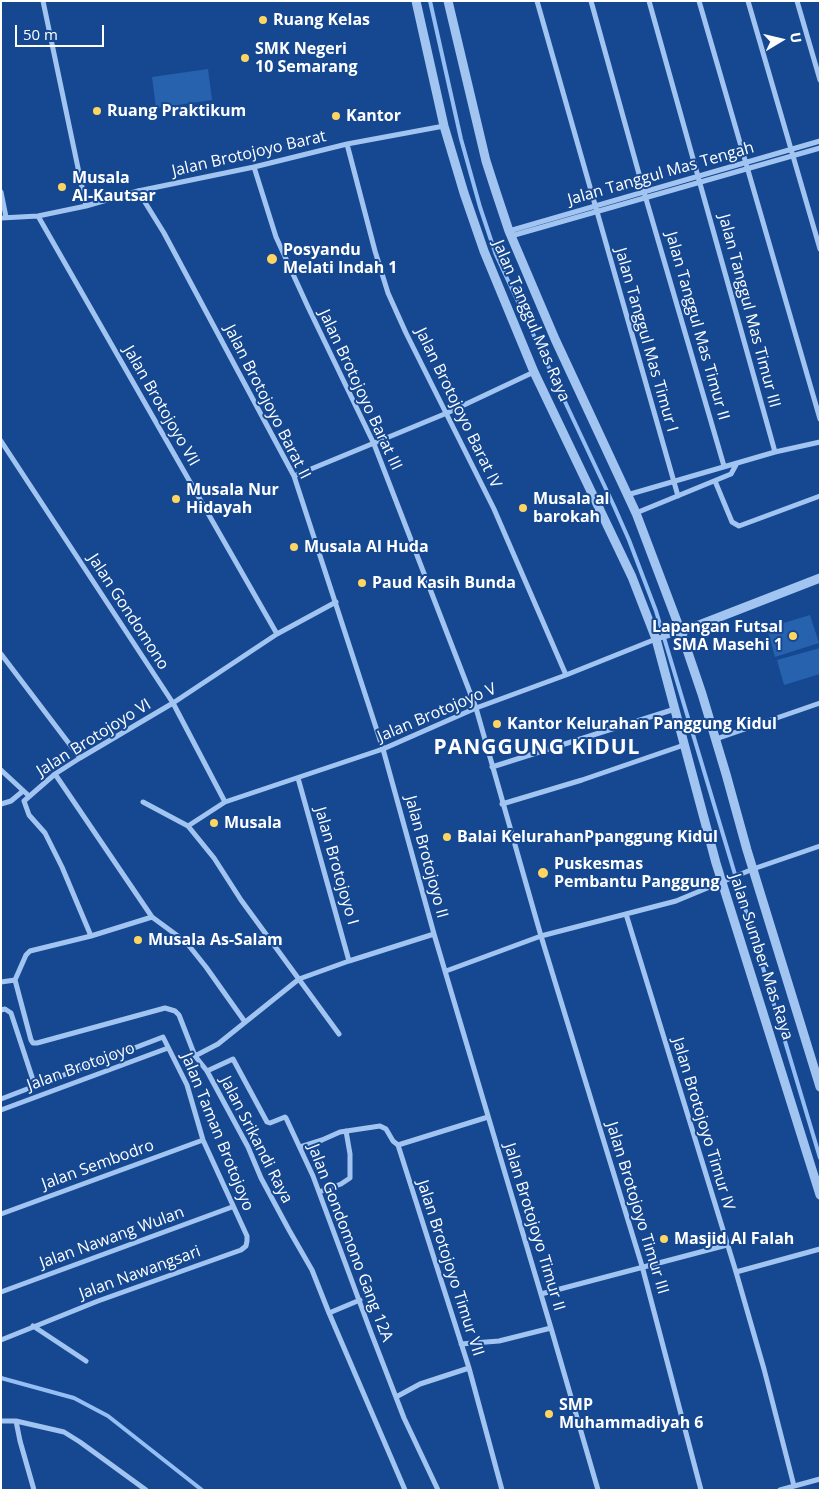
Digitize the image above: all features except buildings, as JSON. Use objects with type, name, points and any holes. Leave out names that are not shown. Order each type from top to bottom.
[{"type":"street","points":[[43,1],[86,206]]},
{"type":"street","name":"Jalan Tanggul Mas Raya","points":[[416,1],[444,126],[481,242],[534,372],[625,561],[657,639]]},
{"type":"street","name":"Jalan Tanggul Mas Raya","points":[[448,1],[486,161],[510,234],[555,339],[636,513],[678,633]]},
{"type":"street","name":"Jalan Tanggul Mas Timur I","points":[[537,1],[678,496]]},
{"type":"street","name":"Jalan Tanggul Mas Timur II","points":[[591,1],[724,466]]},
{"type":"street","name":"Jalan Tanggul Mas Timur III","points":[[649,1],[775,452]]},
{"type":"street","points":[[699,1],[820,419]]},
{"type":"street","points":[[748,1],[820,249]]},
{"type":"street","points":[[798,1],[820,80]]},
{"type":"street","name":"Jalan Brotojoyo Barat","points":[[4,217],[38,216],[348,144],[444,126]]},
{"type":"street","name":"Jalan Tanggul Mas Tengah","points":[[746,166],[820,141]]},
{"type":"street","name":"Jalan Brotojoyo Barat IV","points":[[348,144],[374,252],[388,293],[494,509],[566,675]]},
{"type":"street","name":"Jalan Tanggul Mas Tengah","points":[[510,234],[699,179],[820,148]]},
{"type":"street","name":"Jalan Brotojoyo Barat III","points":[[254,167],[276,237],[374,444],[476,708],[502,804]]},
{"type":"street","points":[[1,192],[4,217]]},
{"type":"street","name":"Jalan Brotojoyo Barat II","points":[[138,192],[164,233],[294,476],[383,749]]},
{"type":"street","name":"Jalan Brotojoyo VII","points":[[38,216],[277,634]]},
{"type":"street","points":[[294,476],[447,413],[534,372]]},
{"type":"street","name":"Jalan Gondomono","points":[[1,441],[172,703],[225,802]]},
{"type":"street","points":[[627,495],[724,466],[820,442]]},
{"type":"street","points":[[636,513],[731,474],[737,463]]},
{"type":"street","points":[[715,481],[732,522],[739,526],[820,496]]},
{"type":"street","points":[[678,633],[820,578]]},
{"type":"street","points":[[172,703],[277,634],[336,602]]},
{"type":"street","name":"Jalan Brotojoyo V","points":[[188,826],[225,802],[383,749],[476,708],[657,639],[678,633]]},
{"type":"street","name":"Jalan Sumber Mas Raya","points":[[678,633],[716,739],[751,870],[820,1087]]},
{"type":"street","name":"Jalan Sumber Mas Raya","points":[[657,639],[684,745],[723,881],[820,1195]]},
{"type":"street","points":[[1,654],[80,758]]},
{"type":"street","name":"Jalan Brotojoyo VI","points":[[29,796],[55,774],[172,703]]},
{"type":"street","points":[[716,739],[820,703]]},
{"type":"street","points":[[492,767],[675,709]]},
{"type":"street","points":[[502,804],[582,780],[684,745]]},
{"type":"street","name":"Jalan Brotojoyo II","points":[[383,749],[446,971]]},
{"type":"street","points":[[1,770],[29,796],[23,802],[26,809],[45,834],[62,868],[91,936]]},
{"type":"street","points":[[55,774],[152,917],[186,942],[245,1022]]},
{"type":"street","name":"Jalan Brotojoyo I","points":[[298,778],[349,961]]},
{"type":"street","points":[[1,804],[10,801],[23,792]]},
{"type":"street","points":[[143,802],[188,826],[214,858],[241,900],[339,1034]]},
{"type":"street","name":"Jalan Brotojoyo Timur III","points":[[502,804],[642,1266],[702,1490]]},
{"type":"street","points":[[446,971],[541,936],[676,901],[751,870],[820,846]]},
{"type":"street","name":"Jalan Brotojoyo Timur IV","points":[[626,914],[736,1272],[764,1369],[794,1486]]},
{"type":"street","points":[[1,982],[14,980],[26,955],[30,951],[91,936],[152,917]]},
{"type":"street","points":[[195,1056],[218,1044],[299,979],[434,934]]},
{"type":"street","name":"Jalan Brotojoyo Timur II","points":[[446,971],[598,1490]]},
{"type":"street","name":"Jalan Srikandi Raya","points":[[14,980],[33,1043],[165,1008],[179,1014],[195,1056],[207,1071],[248,1147],[261,1178],[288,1230],[312,1270],[405,1490]]},
{"type":"street","points":[[3,1010],[11,1013],[35,1086]]},
{"type":"street","name":"Jalan Brotojoyo","points":[[1,1099],[163,1037]]},
{"type":"street","name":"Jalan Taman Brotojoyo","points":[[163,1037],[187,1085],[203,1140],[232,1207],[247,1236]]},
{"type":"street","name":"Jalan Brotojoyo","points":[[1,1110],[168,1048]]},
{"type":"street","name":"Jalan Gondomono Gang 12A","points":[[207,1071],[232,1059],[235,1060],[268,1122],[286,1117],[319,1192],[396,1397],[438,1490]]},
{"type":"street","points":[[300,1147],[346,1132],[383,1126],[398,1145],[488,1117]]},
{"type":"street","points":[[319,1192],[341,1184],[350,1178],[350,1154],[346,1132]]},
{"type":"street","name":"Jalan Sembodro","points":[[1,1214],[203,1140]]},
{"type":"street","name":"Jalan Brotojoyo Timur VII","points":[[398,1145],[469,1368],[502,1490]]},
{"type":"street","name":"Jalan Nawang Wulan","points":[[1,1292],[232,1207]]},
{"type":"street","name":"Jalan Nawangsari","points":[[1,1340],[34,1326],[241,1250],[246,1246],[247,1236]]},
{"type":"street","points":[[541,1294],[727,1245]]},
{"type":"street","points":[[736,1272],[820,1249]]},
{"type":"street","points":[[329,1313],[360,1300]]},
{"type":"street","points":[[34,1326],[86,1361]]},
{"type":"street","points":[[461,1344],[499,1341],[551,1328]]},
{"type":"street","points":[[396,1397],[420,1384],[469,1368]]},
{"type":"street","points":[[1,1421],[16,1421],[64,1432],[146,1490]]},
{"type":"street","points":[[16,1421],[34,1490]]},
{"type":"street","points":[[780,1490],[820,1479]]},
{"type":"shaded area","points":[[208,69],[212,100],[156,108],[152,77]]},
{"type":"shaded area","name":"Lapangan Futsal SMA Masehi 1","points":[[810,615],[819,643],[775,657],[767,628]]},
{"type":"shaded area","name":"Lapangan Futsal SMA Masehi 1","points":[[820,648],[820,674],[784,685],[777,660]]},
{"type":"waterway","points":[[430,1],[461,139],[496,255],[614,506],[656,611],[820,1158]]},
{"type":"waterway","points":[[1,1378],[74,1398],[108,1416],[202,1490]]},
{"type":"place","name":"Ruang Kelas","points":[[263,20]]},
{"type":"place","name":"SMK Negeri 10 Semarang","points":[[245,58]]},
{"type":"place","name":"Ruang Praktikum","points":[[97,111]]},
{"type":"place","name":"Kantor","points":[[336,116]]},
{"type":"place","name":"Musala Al-Kautsar","points":[[62,187]]},
{"type":"place","name":"Posyandu Melati Indah 1","points":[[272,259]]},
{"type":"place","name":"Musala Nur Hidayah","points":[[176,499]]},
{"type":"place","name":"Musala al barokah","points":[[523,508]]},
{"type":"place","name":"Musala Al Huda","points":[[294,547]]},
{"type":"place","name":"Paud Kasih Bunda","points":[[362,583]]},
{"type":"place","name":"Lapangan Futsal SMA Masehi 1","points":[[793,636]]},
{"type":"place","name":"Kantor Kelurahan Panggung Kidul","points":[[497,724]]},
{"type":"place","name":"Musala","points":[[214,823]]},
{"type":"place","name":"Balai KelurahanPpanggung Kidul","points":[[447,837]]},
{"type":"place","name":"Puskesmas Pembantu Panggung","points":[[543,873]]},
{"type":"place","name":"Musala As-Salam","points":[[138,940]]},
{"type":"place","name":"Masjid Al Falah","points":[[664,1239]]},
{"type":"place","name":"SMP Muhammadiyah 6","points":[[549,1414]]},
{"type":"district","name":"PANGGUNG KIDUL","points":[[537,748]]}]
